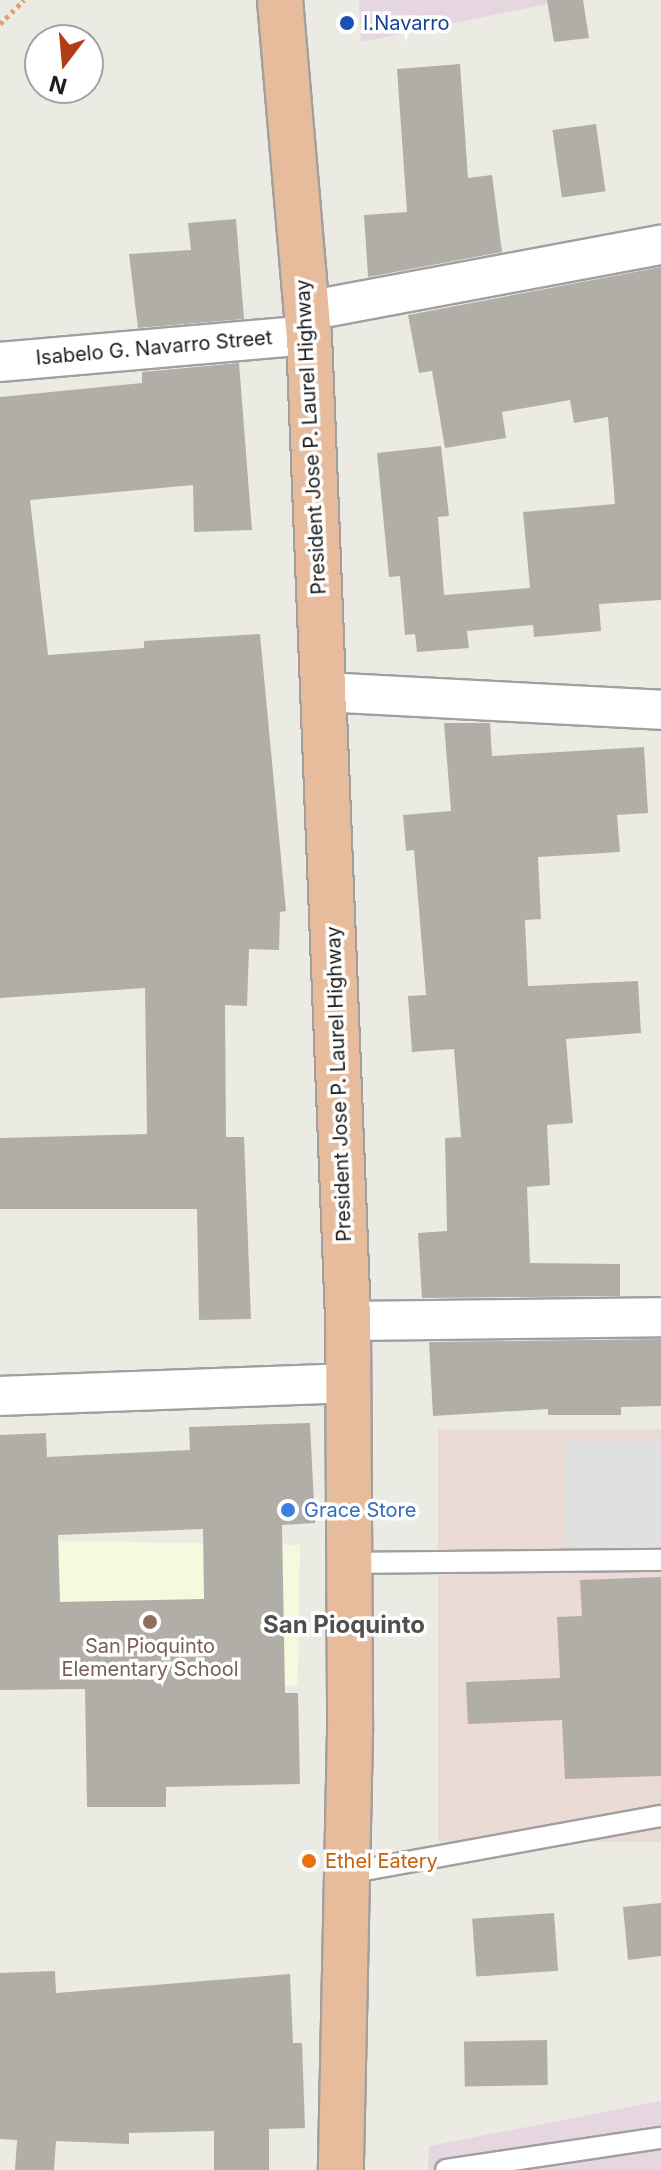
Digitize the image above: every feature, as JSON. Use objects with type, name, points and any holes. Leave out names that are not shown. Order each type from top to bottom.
[{"type":"highway","name":"President Jose P. Laurel Highway","points":[[280,0],[308,323],[348,1321],[350,1563],[341,2170]]},
{"type":"street","name":"Isabelo G. Navarro Street","points":[[0,362],[308,323],[661,245]]},
{"type":"street","points":[[323,692],[661,710]]},
{"type":"street","points":[[348,1321],[661,1317]]},
{"type":"street","points":[[0,1396],[347,1383]]},
{"type":"lane","points":[[350,1563],[661,1560]]},
{"type":"lane","points":[[347,1873],[661,1816]]},
{"type":"lane","points":[[446,2170],[661,2138]]},
{"type":"path","points":[[0,24],[24,0]]},
{"type":"shaded area","points":[[359,0],[568,0],[361,42]]},
{"type":"shaded area","points":[[438,1429],[661,1429],[661,1842],[438,1842]]},
{"type":"shaded area","points":[[564,1441],[661,1441],[661,1546],[564,1546]]},
{"type":"shaded area","name":"San Pioquinto Elementary School","points":[[0,1540],[300,1545],[298,1686],[0,1681]]},
{"type":"shaded area","points":[[661,2101],[661,2170],[428,2170],[429,2146]]},
{"type":"building","points":[[547,0],[583,0],[589,38],[554,42]]},
{"type":"building","points":[[460,64],[468,178],[492,175],[502,252],[368,277],[364,215],[407,212],[397,69]]},
{"type":"building","points":[[596,124],[605,191],[562,197],[552,130]]},
{"type":"building","points":[[236,219],[244,319],[138,328],[129,254],[191,250],[188,223]]},
{"type":"building","points":[[661,267],[661,600],[599,604],[601,631],[534,637],[533,625],[467,631],[469,648],[417,652],[415,634],[405,635],[400,576],[389,577],[377,453],[441,446],[449,516],[438,517],[444,595],[530,588],[523,512],[615,504],[608,417],[574,423],[570,400],[502,412],[506,438],[445,448],[432,371],[419,373],[408,315]]},
{"type":"building","points":[[239,363],[252,530],[194,532],[193,485],[30,500],[48,655],[144,648],[144,641],[260,634],[286,911],[280,912],[279,950],[249,949],[247,1006],[225,1005],[226,1137],[244,1137],[251,1319],[199,1320],[197,1209],[0,1209],[0,1138],[147,1134],[145,988],[0,998],[0,397],[142,383],[142,372]]},
{"type":"building","points":[[444,723],[490,723],[492,756],[644,747],[648,813],[617,815],[620,852],[538,857],[541,919],[525,920],[528,986],[638,981],[641,1033],[566,1039],[573,1123],[547,1125],[550,1185],[527,1187],[530,1263],[620,1264],[620,1296],[422,1298],[418,1233],[447,1231],[445,1138],[461,1137],[454,1049],[412,1052],[408,996],[426,995],[414,850],[406,851],[403,815],[451,811]]},
{"type":"building","points":[[661,1339],[661,1406],[621,1407],[621,1415],[548,1415],[548,1409],[433,1416],[429,1342]]},
{"type":"building","points":[[310,1423],[315,1523],[282,1525],[285,1693],[298,1693],[300,1784],[166,1787],[166,1807],[87,1807],[85,1689],[0,1690],[0,1435],[46,1433],[47,1457],[190,1450],[189,1427]],"holes":[[[203,1529],[204,1599],[60,1602],[58,1535]]]},
{"type":"building","points":[[661,1577],[661,1776],[565,1779],[562,1720],[468,1724],[466,1682],[560,1678],[557,1617],[582,1616],[580,1580]]},
{"type":"building","points":[[661,1903],[661,1956],[628,1960],[623,1907]]},
{"type":"building","points":[[554,1913],[558,1971],[476,1977],[472,1919]]},
{"type":"building","points":[[55,1971],[56,1993],[290,1974],[293,2043],[302,2043],[305,2128],[269,2129],[269,2170],[214,2170],[214,2131],[129,2133],[129,2144],[56,2141],[54,2170],[15,2170],[17,2140],[0,2139],[0,1973]]},
{"type":"building","points":[[547,2040],[548,2085],[465,2086],[464,2041]]},
{"type":"place","name":"I.Navarro","points":[[347,23]]},
{"type":"place","name":"Grace Store","points":[[288,1510]]},
{"type":"place","name":"San Pioquinto Elementary School","points":[[150,1622]]},
{"type":"place","name":"Ethel Eatery","points":[[309,1861]]},
{"type":"district","name":"San Pioquinto","points":[[344,1625]]}]
